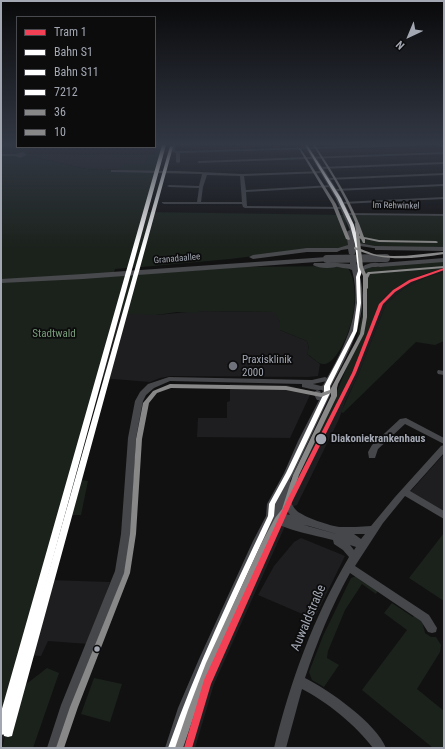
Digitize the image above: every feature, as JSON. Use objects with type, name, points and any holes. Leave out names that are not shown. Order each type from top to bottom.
[{"type":"highway","points":[[378,248],[444,249]]},
{"type":"highway","points":[[224,264],[245,258],[307,250],[337,250]]},
{"type":"highway","name":"Granadaallee","points":[[1,281],[327,257],[444,255]]},
{"type":"highway","points":[[380,265],[444,260]]},
{"type":"highway","points":[[224,264],[242,267],[337,265]]},
{"type":"highway","name":"Granadaallee","points":[[1,278],[114,273]]},
{"type":"main road","points":[[274,519],[272,504],[289,473],[326,382],[333,374],[355,331],[359,302],[356,256],[349,227],[350,224],[344,208],[328,180]]},
{"type":"main road","points":[[337,250],[354,245],[378,248]]},
{"type":"main road","points":[[337,265],[378,248]]},
{"type":"main road","points":[[337,250],[380,265]]},
{"type":"main road","points":[[337,265],[348,266],[357,272]]},
{"type":"main road","points":[[357,272],[366,266],[380,265]]},
{"type":"main road","points":[[172,748],[204,663],[283,498],[289,473]]},
{"type":"street","points":[[199,203],[202,180]]},
{"type":"street","points":[[243,180],[245,207],[344,208],[444,198]]},
{"type":"street","points":[[244,191],[444,185]]},
{"type":"street","points":[[169,186],[201,187]]},
{"type":"street","points":[[164,203],[245,203]]},
{"type":"street","name":"Im Rehwinkel","points":[[344,208],[444,215]]},
{"type":"street","points":[[53,748],[67,705],[120,571],[126,534],[132,438],[137,409],[143,394],[151,386],[169,379],[297,382],[310,384],[320,388],[326,382]]},
{"type":"street","points":[[310,384],[319,399]]},
{"type":"street","points":[[372,456],[372,452],[375,447],[403,421],[406,421],[444,441]]},
{"type":"street","name":"Auwaldstraße","points":[[280,748],[287,714],[322,618],[354,556],[373,529],[444,448]]},
{"type":"street","points":[[405,492],[444,515]]},
{"type":"street","points":[[283,498],[293,512],[309,522]]},
{"type":"street","points":[[274,519],[309,522],[342,530],[360,531],[373,529]]},
{"type":"street","points":[[274,519],[333,538],[362,545]]},
{"type":"street","points":[[342,530],[362,545]]},
{"type":"street","points":[[333,538],[346,547],[354,556]]},
{"type":"street","points":[[349,567],[418,613],[432,628]]},
{"type":"street","points":[[298,681],[322,693],[373,737],[380,748]]},
{"type":"shaded area","points":[[153,180],[156,180],[130,275],[156,315],[199,311],[276,312],[280,322],[280,330],[307,341],[309,349],[307,354],[320,364],[318,376],[171,376],[150,382],[101,378],[50,566],[48,580],[110,582],[89,644],[48,641],[41,656],[26,655],[17,687],[20,689],[17,703],[13,705],[1,748],[1,719]]},
{"type":"shaded area","points":[[444,269],[444,272],[424,278],[403,289],[386,304],[339,419],[297,505],[294,506],[214,684],[195,748],[183,748],[204,683],[223,639],[269,538],[273,535],[340,396],[346,387],[379,304],[389,293],[414,278]]},
{"type":"shaded area","points":[[230,384],[287,385],[307,391],[310,395],[290,438],[197,437],[198,418],[227,418],[227,402],[230,401]]},
{"type":"shaded area","points":[[444,454],[444,512],[410,492]]},
{"type":"shaded area","points":[[301,538],[345,556],[314,619],[258,595],[274,566],[294,542]]},
{"type":"green space","name":"Stadtwald","points":[[1,180],[153,180],[127,268],[115,269],[113,276],[125,276],[1,719]]},
{"type":"green space","points":[[147,212],[345,215],[349,245],[342,249],[303,250],[230,259],[131,268]]},
{"type":"green space","points":[[350,215],[444,216],[444,248],[377,247],[359,243],[356,229]]},
{"type":"green space","points":[[444,261],[444,269],[410,280],[387,295],[381,302],[346,387],[340,396],[292,494],[288,493],[336,394],[354,349],[366,293],[364,269],[367,267]]},
{"type":"green space","points":[[337,266],[348,268],[352,277],[355,300],[351,324],[347,335],[337,354],[329,363],[325,364],[318,362],[307,354],[309,348],[307,341],[280,330],[280,322],[275,312],[199,311],[198,313],[177,312],[156,315],[119,314],[130,275],[240,267]]},
{"type":"green space","points":[[444,272],[444,341],[435,345],[416,342],[343,413],[341,412],[359,373],[386,304],[403,289],[424,278]]},
{"type":"green space","points":[[74,479],[88,481],[81,515],[65,515]]},
{"type":"green space","points":[[444,533],[444,601],[409,578]]},
{"type":"green space","points":[[359,575],[379,588],[376,594],[362,584],[345,610],[328,651],[327,658],[339,665],[324,687],[312,680],[309,672],[323,636],[351,578]]},
{"type":"green space","points":[[392,603],[413,617],[415,614],[422,621],[425,633],[431,637],[436,637],[441,645],[440,652],[417,689],[444,711],[444,748],[433,748],[362,690],[407,630],[384,613]]},
{"type":"green space","points":[[47,668],[59,673],[33,748],[2,748],[13,705],[17,703],[20,689]]},
{"type":"green space","points":[[94,678],[122,684],[110,722],[81,714]]},
{"type":"tram line","name":"1","points":[[188,748],[207,683],[290,500],[354,373],[381,304],[394,291],[410,281],[444,269]]},
{"type":"rail line","name":"S1","points":[[1,730],[154,180]]},
{"type":"rail line","name":"S11","points":[[8,732],[162,180]]},
{"type":"transit line","name":"36","points":[[319,180],[334,204],[348,239]]},
{"type":"transit line","name":"7212","points":[[172,748],[182,718],[206,659],[271,516],[272,504],[289,473],[327,393],[327,386],[355,331],[359,303],[358,277],[360,271],[357,244],[352,225],[339,198],[328,180]]},
{"type":"transit line","name":"10","points":[[336,180],[355,216],[364,242]]},
{"type":"transit line","name":"36","points":[[60,748],[74,707],[127,573],[133,534],[139,439],[146,403],[155,392],[170,386],[286,388],[321,395],[332,391],[362,334],[365,317],[365,276],[361,267],[356,224]]},
{"type":"transit line","name":"10","points":[[358,237],[379,241],[436,242]]},
{"type":"transit line","name":"10","points":[[355,248],[376,256],[388,257],[410,257],[443,253]]},
{"type":"transit line","name":"36","points":[[366,288],[366,278],[369,273],[444,267]]},
{"type":"transit line","name":"36","points":[[179,748],[209,666],[264,544],[277,520],[285,510],[296,475],[334,396],[334,388],[337,381]]},
{"type":"place","name":"Praxisklinik 2000","points":[[233,366]]},
{"type":"place","name":"Diakoniekrankenhaus","points":[[321,439]]}]
